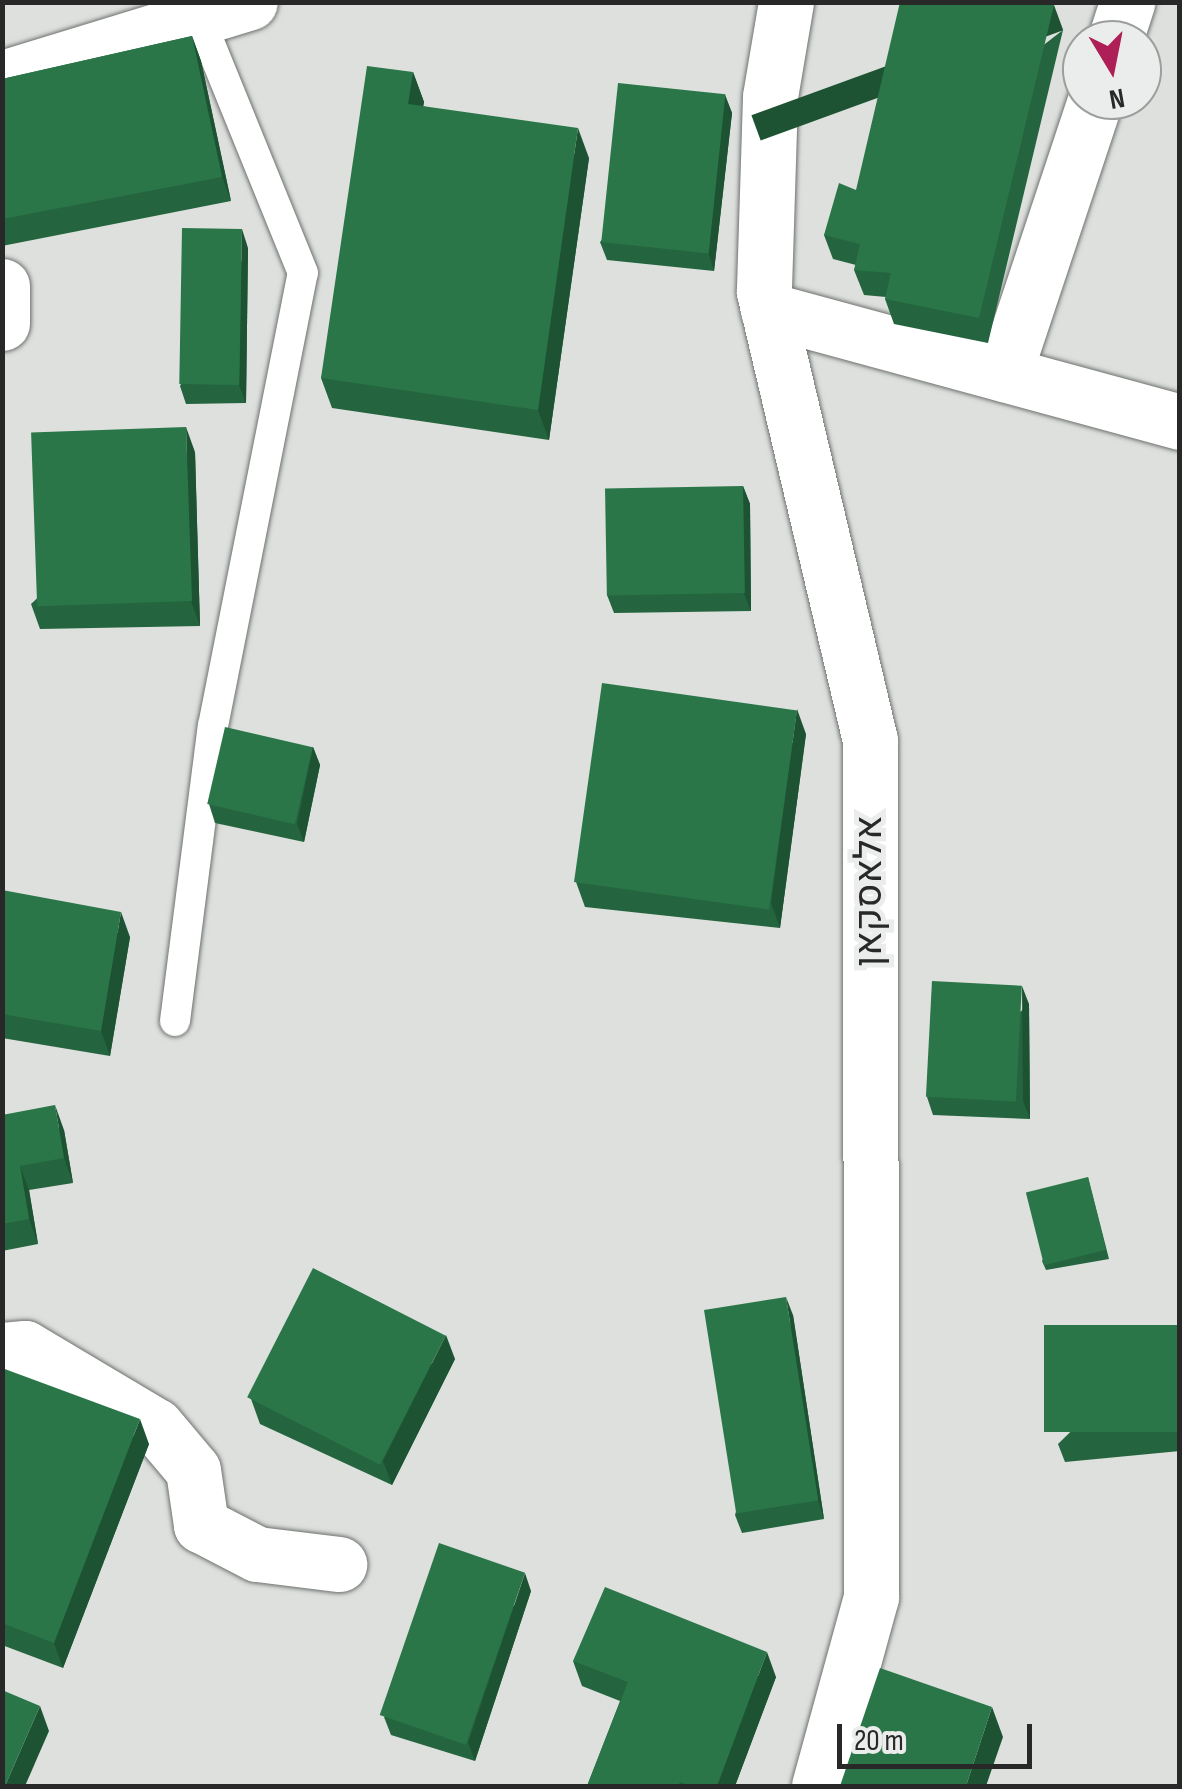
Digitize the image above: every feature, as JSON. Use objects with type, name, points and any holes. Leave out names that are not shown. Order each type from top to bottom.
[{"type":"street","name":"אלאסקאן","points":[[786,2],[770,96],[768,310],[870,740],[871,1597],[820,1786]]},
{"type":"street","points":[[2,78],[225,11]]},
{"type":"street","points":[[1004,374],[1088,120]]},
{"type":"street","points":[[2,286],[2,323]]},
{"type":"street","points":[[768,310],[1180,422]]},
{"type":"street","points":[[2,1350],[26,1348],[156,1426],[193,1470],[200,1524],[257,1554],[339,1564]]},
{"type":"lane","points":[[174,1021],[213,726],[304,273],[225,11]]},
{"type":"building","points":[[900,2],[1054,5],[979,318],[885,299],[891,273],[854,270],[860,244],[824,235],[839,183],[856,190]]},
{"type":"building","points":[[192,36],[222,177],[2,219],[2,79]]},
{"type":"building","points":[[367,66],[413,72],[408,104],[578,128],[538,410],[321,378]]},
{"type":"building","points":[[618,83],[725,94],[709,253],[601,242]]},
{"type":"building","points":[[182,228],[242,229],[239,385],[179,384]]},
{"type":"building","points":[[186,427],[192,601],[37,606],[31,432]]},
{"type":"building","points":[[743,486],[745,593],[607,595],[605,488]]},
{"type":"building","points":[[602,683],[797,710],[769,909],[574,882]]},
{"type":"building","points":[[225,727],[313,747],[295,824],[207,804]]},
{"type":"building","points":[[2,890],[121,912],[101,1031],[2,1014]]},
{"type":"building","points":[[932,981],[1022,986],[1016,1102],[926,1097]]},
{"type":"building","points":[[55,1105],[64,1158],[20,1166],[29,1219],[2,1224],[2,1115]]},
{"type":"building","points":[[1088,1177],[1106,1250],[1044,1265],[1026,1192]]},
{"type":"building","points":[[313,1268],[446,1336],[380,1465],[247,1397]]},
{"type":"building","points":[[786,1297],[818,1500],[736,1513],[704,1310]]},
{"type":"building","points":[[1044,1325],[1180,1325],[1180,1432],[1044,1432]]},
{"type":"building","points":[[2,1368],[140,1419],[54,1643],[2,1623]]},
{"type":"building","points":[[439,1543],[525,1573],[466,1745],[380,1715]]},
{"type":"building","points":[[605,1587],[767,1652],[717,1786],[680,1782],[678,1786],[587,1786],[628,1682],[573,1661]]},
{"type":"building","points":[[880,1668],[992,1707],[966,1786],[840,1786]]},
{"type":"building","points":[[2,1690],[40,1706],[5,1786],[2,1786]]}]
